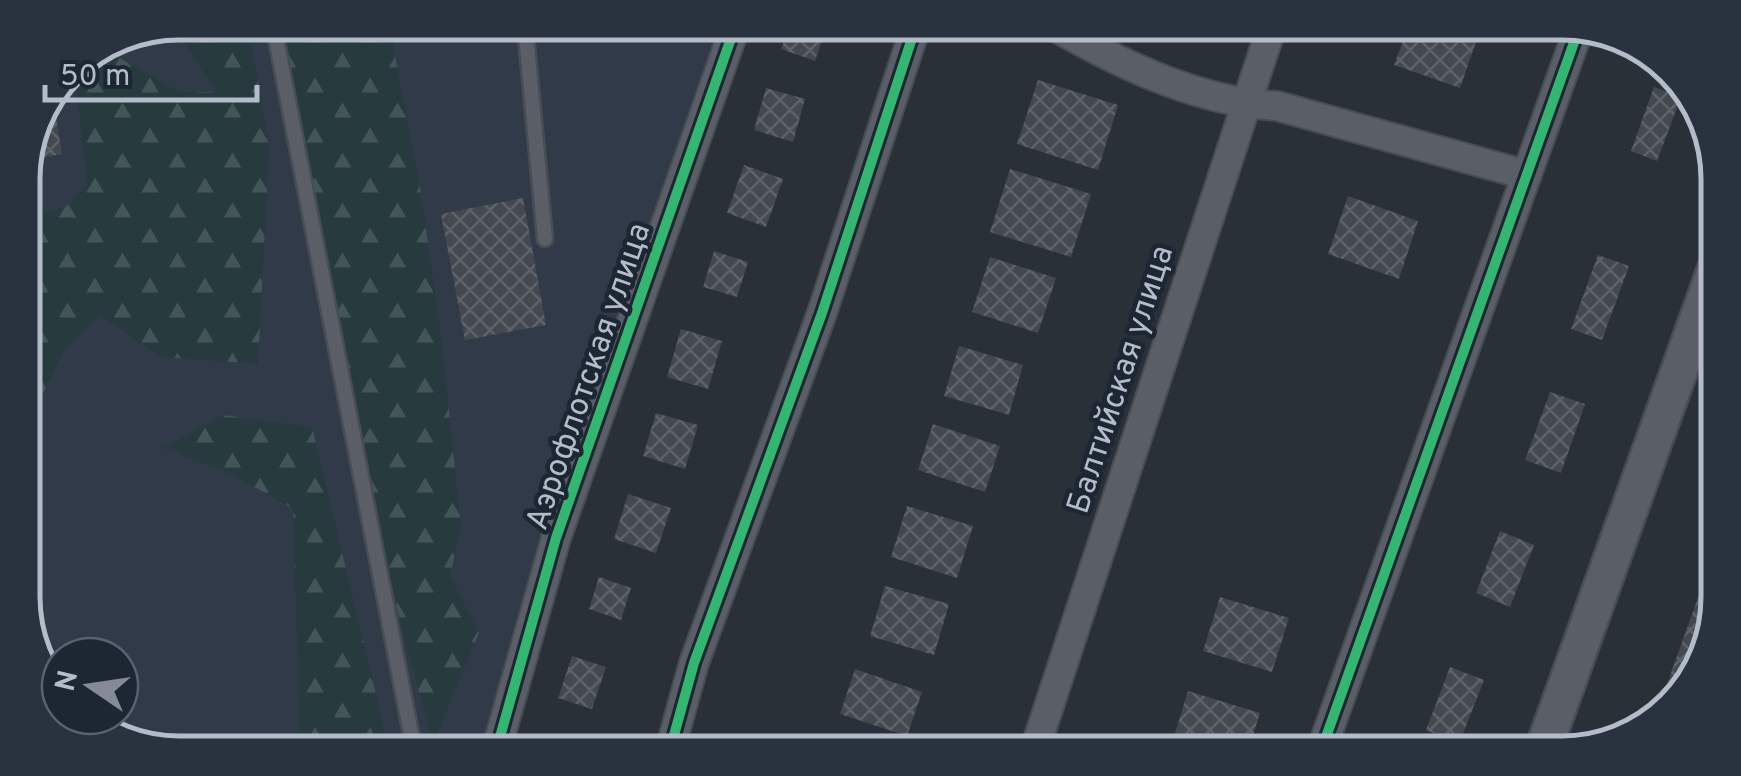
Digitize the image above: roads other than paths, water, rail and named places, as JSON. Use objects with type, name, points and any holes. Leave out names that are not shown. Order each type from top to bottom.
[{"type":"street","name":"Аэрофлотская улица","points":[[500,736],[556,538],[730,40]]},
{"type":"street","points":[[674,736],[694,664],[822,314],[910,40]]},
{"type":"street","points":[[1079,40],[1124,65],[1246,105],[1278,106],[1528,175]]},
{"type":"street","name":"Балтийская улица","points":[[1040,736],[1267,40]]},
{"type":"street","points":[[1326,736],[1575,41]]},
{"type":"street","points":[[1548,736],[1701,310]]},
{"type":"lane","points":[[275,40],[411,736]]},
{"type":"lane","points":[[526,40],[545,239]]}]
